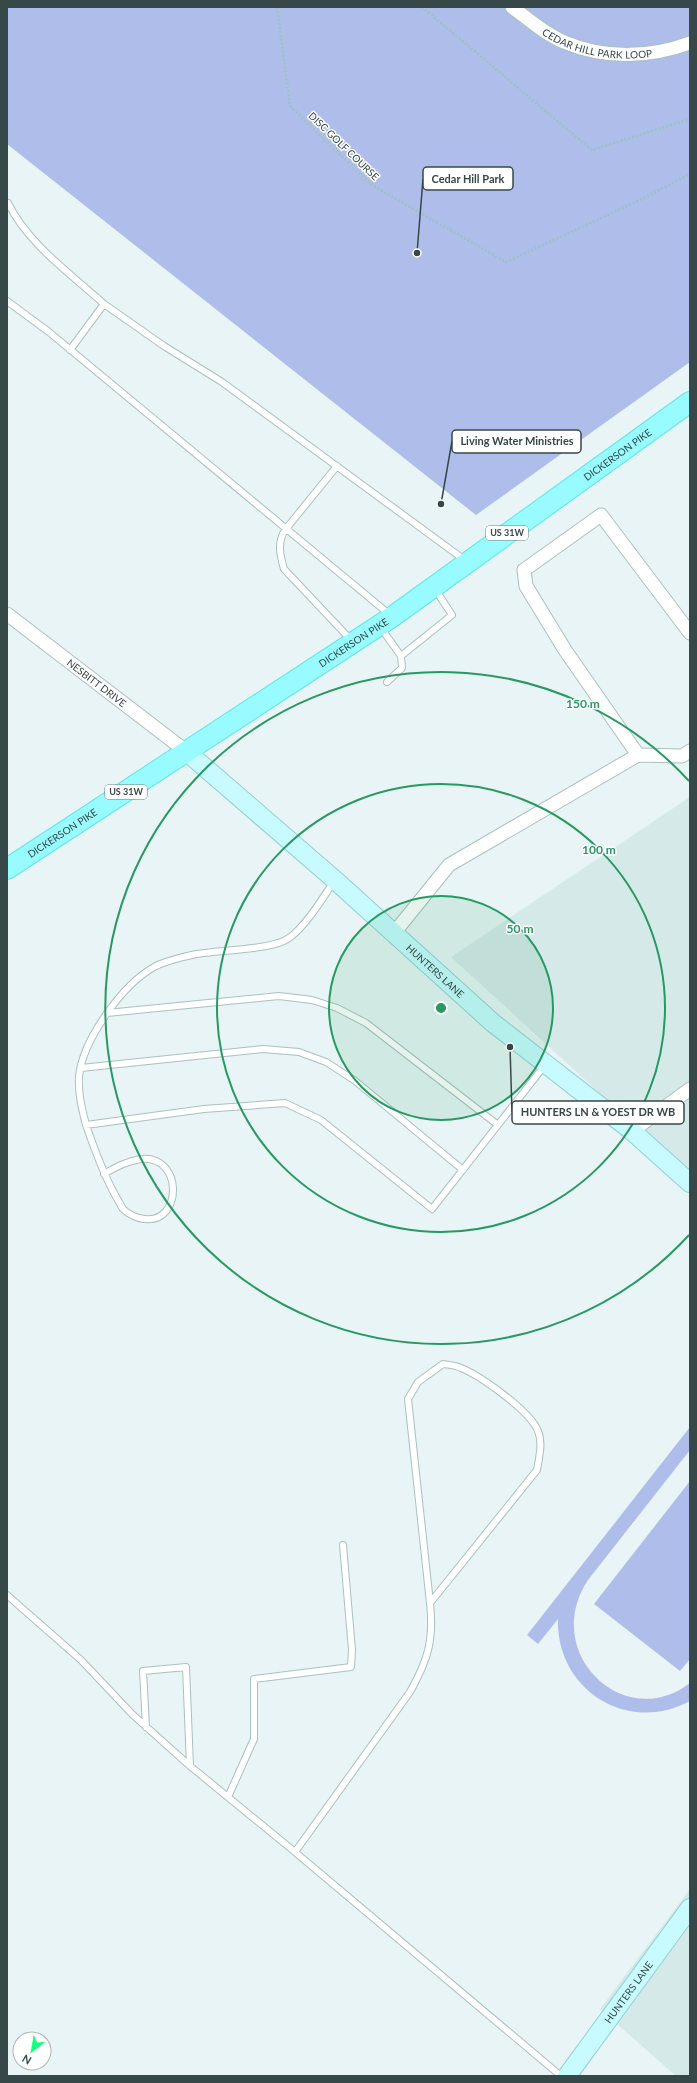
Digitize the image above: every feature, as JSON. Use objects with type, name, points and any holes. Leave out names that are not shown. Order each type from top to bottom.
[{"type":"main road","name":"DICKERSON PIKE","points":[[7,869],[386,621],[690,402]]},
{"type":"street","name":"CEDAR HILL PARK LOOP","points":[[512,7],[563,41],[593,51],[626,55],[654,54],[690,43]]},
{"type":"street","points":[[638,755],[565,650],[526,586],[524,570],[602,515],[690,633]]},
{"type":"street","name":"NESBITT DRIVE","points":[[7,614],[187,752]]},
{"type":"street","points":[[394,933],[449,865],[638,755],[682,756],[690,751]]},
{"type":"street","name":"HUNTERS LANE","points":[[187,752],[335,880],[493,1023],[632,1132],[690,1183]]},
{"type":"street","points":[[632,1132],[690,1089]]},
{"type":"street","name":"HUNTERS LANE","points":[[567,2076],[690,1908]]},
{"type":"lane","points":[[8,203],[15,217],[31,238],[104,304],[164,346],[222,382],[467,562]]},
{"type":"lane","points":[[7,301],[70,350],[285,530],[386,621],[401,656],[402,668],[387,682]]},
{"type":"lane","points":[[70,350],[104,304]]},
{"type":"lane","points":[[337,466],[285,530],[280,538],[280,554],[284,569],[354,642]]},
{"type":"lane","points":[[401,656],[452,615],[433,587]]},
{"type":"lane","points":[[104,1174],[124,1163],[142,1159],[156,1161],[170,1173],[174,1186],[173,1200],[167,1209],[159,1216],[150,1220],[139,1219],[124,1209],[104,1174],[86,1125],[79,1101],[79,1076],[85,1056],[107,1013],[129,986],[154,967],[196,954],[262,946],[289,938],[310,915],[335,880]]},
{"type":"lane","points":[[107,1013],[279,996],[312,1000],[337,1008],[366,1023],[498,1125]]},
{"type":"lane","points":[[81,1068],[264,1049],[298,1052],[326,1062],[354,1080],[463,1170]]},
{"type":"lane","points":[[86,1125],[204,1108],[285,1103],[321,1120],[432,1209],[546,1064]]},
{"type":"lane","points":[[296,1852],[410,1692],[424,1667],[432,1627],[408,1399],[418,1382],[443,1364],[460,1367],[484,1381],[526,1413],[538,1431],[541,1451],[537,1470],[430,1603]]},
{"type":"lane","points":[[228,1797],[254,1739],[254,1679],[351,1668],[352,1650],[342,1546]]},
{"type":"lane","points":[[7,1595],[81,1660],[146,1727],[190,1766],[296,1852],[561,2076]]},
{"type":"lane","points":[[146,1727],[143,1671],[186,1667],[190,1766]]},
{"type":"path","name":"DISC GOLF COURSE","points":[[277,7],[290,106],[370,184],[506,262],[638,201],[690,174]]},
{"type":"path","points":[[422,7],[592,150],[690,119]]},
{"type":"shaded area","points":[[7,7],[690,7],[690,362],[476,515],[7,144]]},
{"type":"shaded area","points":[[690,797],[690,1176],[451,957]]},
{"type":"shaded area","points":[[690,1427],[690,1450],[588,1580],[576,1607],[574,1634],[582,1658],[596,1678],[616,1692],[639,1699],[665,1696],[690,1683],[690,1701],[666,1710],[643,1712],[620,1708],[600,1699],[582,1685],[569,1666],[561,1644],[558,1619],[538,1644],[527,1635]]},
{"type":"shaded area","points":[[690,1481],[690,1659],[680,1671],[594,1604]]},
{"type":"shaded area","points":[[690,1889],[690,2076],[676,2076],[600,2009]]},
{"type":"place","name":"Cedar Hill Park","points":[[417,253]]},
{"type":"place","name":"Living Water Ministries","points":[[441,504]]},
{"type":"place","name":"HUNTERS LN & YOEST DR WB","points":[[510,1047]]}]
